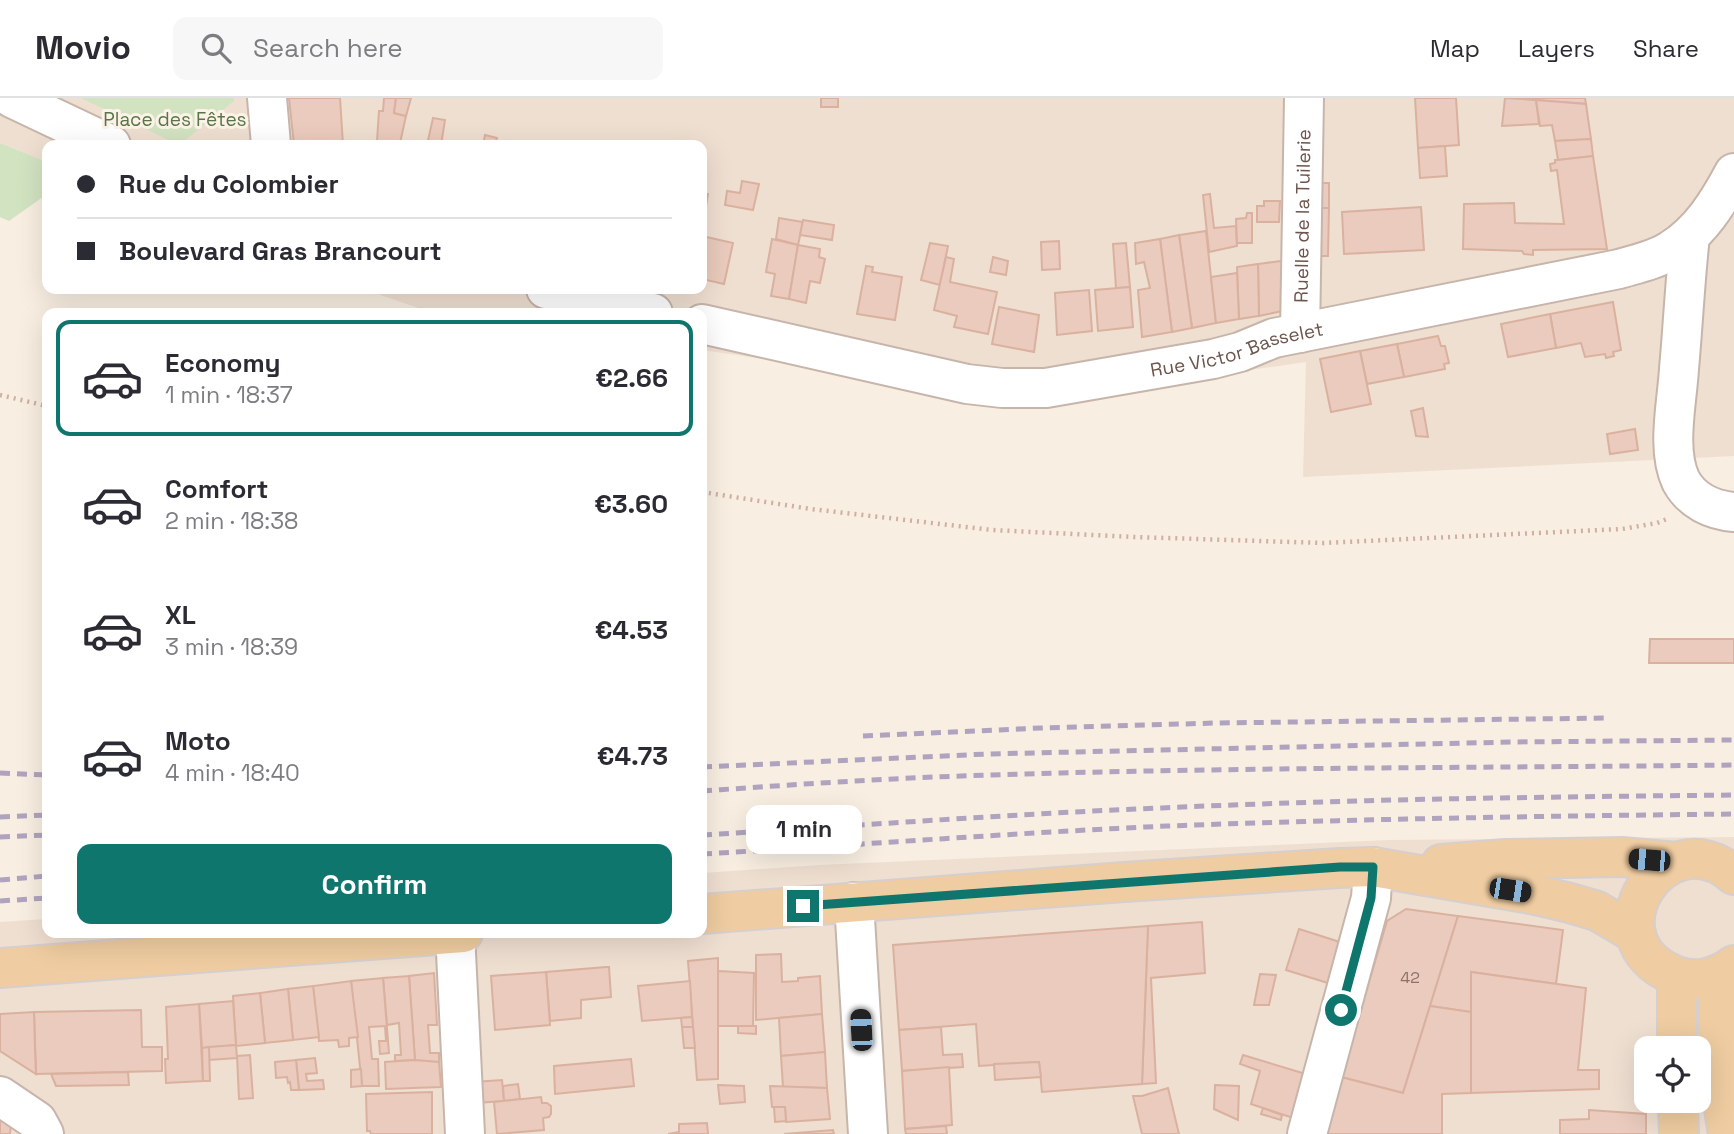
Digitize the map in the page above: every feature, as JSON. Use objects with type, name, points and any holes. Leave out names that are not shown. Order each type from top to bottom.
[{"type":"main road","points":[[707,914],[1340,867],[1378,868],[1506,859],[1622,857],[1676,862],[1702,860],[1731,869]]},
{"type":"main road","points":[[1676,862],[1660,870],[1647,883],[1635,916],[1636,934],[1651,961],[1677,977],[1705,978],[1727,970],[1719,1078],[1728,1134]]},
{"type":"main road","points":[[1378,868],[1570,903],[1597,911],[1636,934]]},
{"type":"main road","points":[[0,968],[390,938]]},
{"type":"main road","points":[[1677,977],[1677,1036]]},
{"type":"main road","points":[[1678,1113],[1679,1134]]},
{"type":"street","points":[[12,98],[100,140]]},
{"type":"street","points":[[267,98],[271,140]]},
{"type":"street","name":"Ruelle de la Tuilerie","points":[[1300,333],[1304,98]]},
{"type":"street","name":"Rue Victor Basselet","points":[[707,325],[942,379],[1027,389],[1079,383],[1213,359],[1240,352],[1274,338],[1619,269],[1670,251],[1690,236],[1706,219],[1734,173]]},
{"type":"street","points":[[1690,236],[1673,454],[1681,480],[1690,493],[1719,508]]},
{"type":"street","points":[[568,294],[631,308]]},
{"type":"street","points":[[1307,1134],[1378,868]]},
{"type":"street","points":[[854,902],[868,1134]]},
{"type":"street","points":[[455,938],[465,1134]]},
{"type":"street","points":[[0,1096],[37,1121],[44,1134]]},
{"type":"path","points":[[0,395],[42,405]]},
{"type":"path","points":[[707,493],[811,509],[992,530],[1323,543],[1622,529],[1719,508]]},
{"type":"shaded area","points":[[0,98],[1734,98],[1734,456],[1303,477],[1306,362],[997,406],[866,374],[707,351],[707,308],[418,308],[378,294],[707,294],[707,140],[42,140],[42,160],[0,143]]},
{"type":"shaded area","points":[[1734,837],[1734,1134],[0,1134],[0,922],[42,919],[42,938],[707,938],[707,873],[819,865],[1389,840]]},
{"type":"green space","name":"Place des Fêtes","points":[[81,98],[234,98],[234,101],[185,140],[169,140]]},
{"type":"green space","points":[[0,143],[42,160],[42,198],[9,221],[0,217]]},
{"type":"building","points":[[289,98],[340,98],[343,140],[293,140]]},
{"type":"building","points":[[384,98],[396,98],[394,113],[406,116],[401,140],[377,140],[379,111],[383,111]]},
{"type":"building","points":[[396,98],[411,98],[406,116],[394,113]]},
{"type":"building","points":[[821,98],[838,98],[838,107],[821,107]]},
{"type":"building","points":[[1415,98],[1456,98],[1459,145],[1418,148]]},
{"type":"building","points":[[1505,98],[1536,100],[1539,124],[1502,126]]},
{"type":"building","points":[[1519,98],[1585,98],[1586,104],[1536,100]]},
{"type":"building","points":[[1536,100],[1586,104],[1591,139],[1555,141],[1552,125],[1540,126]]},
{"type":"building","points":[[433,118],[445,120],[442,140],[428,140]]},
{"type":"building","points":[[485,135],[497,138],[496,140],[484,140]]},
{"type":"building","points":[[1591,139],[1593,156],[1558,160],[1555,141]]},
{"type":"building","points":[[1445,146],[1447,176],[1420,178],[1418,148]]},
{"type":"building","points":[[1593,156],[1607,249],[1533,250],[1533,255],[1524,254],[1522,251],[1463,249],[1464,204],[1514,203],[1515,223],[1564,224],[1557,170],[1551,171],[1550,164],[1555,163],[1555,160]]},
{"type":"building","points":[[742,181],[759,184],[753,210],[725,205],[727,191],[740,193]]},
{"type":"building","points":[[1312,183],[1329,183],[1329,208],[1311,208]]},
{"type":"building","points":[[1210,194],[1214,228],[1236,226],[1237,246],[1209,252],[1203,195]]},
{"type":"building","points":[[1264,201],[1280,201],[1279,222],[1257,222],[1257,206],[1264,206]]},
{"type":"building","points":[[1421,207],[1424,250],[1344,254],[1342,212]]},
{"type":"building","points":[[1311,208],[1329,208],[1328,256],[1309,256]]},
{"type":"building","points":[[1247,213],[1252,213],[1252,243],[1237,243],[1236,219],[1246,218]]},
{"type":"building","points":[[779,218],[803,222],[798,245],[776,239]]},
{"type":"building","points":[[803,220],[834,225],[832,240],[800,235]]},
{"type":"building","points":[[1206,231],[1216,323],[1192,328],[1179,235]]},
{"type":"building","points":[[1179,235],[1192,328],[1172,332],[1160,239]]},
{"type":"building","points":[[707,237],[733,243],[724,284],[707,280]]},
{"type":"building","points":[[772,239],[798,245],[789,299],[771,296],[775,274],[766,272]]},
{"type":"building","points":[[1160,239],[1172,332],[1142,337],[1138,290],[1150,288],[1144,262],[1136,264],[1135,243]]},
{"type":"building","points":[[1059,241],[1060,269],[1042,270],[1041,242]]},
{"type":"building","points":[[930,243],[948,246],[940,285],[921,280]]},
{"type":"building","points":[[1126,243],[1130,287],[1116,288],[1113,244]]},
{"type":"building","points":[[798,245],[820,249],[819,257],[825,259],[820,283],[810,281],[806,303],[789,299]]},
{"type":"building","points":[[946,257],[954,259],[950,282],[997,292],[988,334],[954,327],[957,316],[934,310]]},
{"type":"building","points":[[993,257],[1008,261],[1006,275],[990,272]]},
{"type":"building","points":[[1288,260],[1287,310],[1259,316],[1258,264]]},
{"type":"building","points":[[1258,264],[1259,316],[1239,319],[1237,267]]},
{"type":"building","points":[[866,266],[873,267],[872,272],[902,277],[895,320],[857,314]]},
{"type":"building","points":[[1237,273],[1239,319],[1216,323],[1211,277]]},
{"type":"building","points":[[1130,287],[1133,327],[1098,331],[1095,290]]},
{"type":"building","points":[[1089,290],[1092,331],[1057,335],[1055,293]]},
{"type":"building","points":[[1613,302],[1621,350],[1613,352],[1614,356],[1606,358],[1605,354],[1585,357],[1581,343],[1556,348],[1550,314]]},
{"type":"building","points":[[999,307],[1039,315],[1034,352],[992,344]]},
{"type":"building","points":[[1550,314],[1556,348],[1508,357],[1501,324]]},
{"type":"building","points":[[1438,336],[1441,346],[1445,346],[1449,363],[1444,364],[1445,369],[1404,377],[1397,344]]},
{"type":"building","points":[[1397,344],[1404,377],[1367,384],[1360,351]]},
{"type":"building","points":[[1360,351],[1371,404],[1331,412],[1320,359]]},
{"type":"building","points":[[1423,408],[1428,437],[1416,436],[1411,411]]},
{"type":"building","points":[[1635,429],[1638,450],[1610,454],[1607,434]]},
{"type":"building","points":[[1650,639],[1734,639],[1734,663],[1649,663]]},
{"type":"building","points":[[1406,909],[1458,916],[1403,1093],[1341,1077],[1387,921]]},
{"type":"building","points":[[1458,916],[1563,930],[1556,984],[1471,972],[1471,1012],[1430,1006]]},
{"type":"building","points":[[1202,922],[1205,973],[1151,978],[1156,1083],[1142,1084],[1148,926]]},
{"type":"building","points":[[1148,926],[1142,1084],[1042,1092],[1039,1062],[979,1066],[976,1024],[899,1030],[893,945]]},
{"type":"building","points":[[1299,929],[1343,943],[1331,984],[1286,970]]},
{"type":"building","points":[[781,954],[782,982],[820,976],[822,1014],[756,1020],[756,955]]},
{"type":"building","points":[[718,958],[718,1079],[697,1080],[688,961]]},
{"type":"building","points":[[609,967],[611,997],[581,1000],[581,1018],[550,1021],[546,972]]},
{"type":"building","points":[[718,971],[754,973],[753,1026],[718,1026]]},
{"type":"building","points":[[546,972],[550,1025],[495,1030],[491,976]]},
{"type":"building","points":[[1471,972],[1586,988],[1578,1070],[1599,1070],[1599,1089],[1471,1093]]},
{"type":"building","points":[[434,973],[437,1025],[428,1025],[430,1053],[439,1053],[439,1062],[415,1062],[409,976]]},
{"type":"building","points":[[1260,974],[1276,975],[1269,1005],[1254,1005]]},
{"type":"building","points":[[409,976],[415,1060],[395,1061],[395,1055],[401,1055],[399,1023],[387,1025],[383,978]]},
{"type":"building","points":[[383,978],[389,1053],[380,1054],[379,1041],[386,1041],[385,1026],[369,1027],[372,1059],[378,1059],[379,1086],[362,1086],[351,981]]},
{"type":"building","points":[[351,981],[358,1037],[349,1038],[349,1046],[339,1047],[338,1040],[319,1041],[313,986]]},
{"type":"building","points":[[690,981],[692,1017],[642,1021],[638,986]]},
{"type":"building","points":[[313,986],[319,1037],[293,1040],[288,989]]},
{"type":"building","points":[[288,989],[293,1040],[265,1043],[260,993]]},
{"type":"building","points":[[260,993],[265,1043],[236,1046],[233,996]]},
{"type":"building","points":[[233,1001],[236,1045],[202,1048],[199,1004]]},
{"type":"building","points":[[199,1004],[203,1081],[166,1083],[166,1007]]},
{"type":"building","points":[[1430,1006],[1471,1012],[1471,1093],[1442,1094],[1442,1134],[1324,1134],[1341,1077],[1403,1093]]},
{"type":"building","points":[[141,1010],[142,1047],[162,1047],[162,1071],[36,1074],[34,1012]]},
{"type":"building","points":[[34,1012],[36,1074],[0,1051],[0,1014]]},
{"type":"building","points":[[822,1014],[825,1052],[781,1056],[779,1018]]},
{"type":"building","points":[[692,1017],[693,1027],[682,1027],[681,1018]]},
{"type":"building","points":[[738,1026],[756,1026],[756,1034],[738,1033]]},
{"type":"building","points":[[682,1027],[693,1027],[695,1048],[684,1048]]},
{"type":"building","points":[[941,1027],[943,1055],[962,1054],[963,1067],[902,1071],[899,1030]]},
{"type":"building","points":[[236,1045],[237,1058],[209,1060],[209,1047]]},
{"type":"building","points":[[209,1047],[210,1081],[203,1081],[202,1048]]},
{"type":"building","points":[[825,1052],[827,1088],[783,1087],[781,1056]]},
{"type":"building","points":[[250,1055],[253,1098],[239,1099],[237,1056]]},
{"type":"building","points":[[1243,1055],[1309,1075],[1296,1119],[1251,1104],[1260,1071],[1240,1064]]},
{"type":"building","points":[[315,1058],[317,1073],[306,1074],[307,1081],[323,1080],[324,1089],[299,1090],[296,1060]]},
{"type":"building","points":[[631,1059],[634,1086],[555,1094],[554,1066]]},
{"type":"building","points":[[296,1060],[299,1090],[291,1090],[287,1077],[276,1078],[275,1062]]},
{"type":"building","points":[[385,1062],[439,1062],[441,1087],[386,1089]]},
{"type":"building","points":[[1039,1062],[1041,1077],[995,1080],[994,1064]]},
{"type":"building","points":[[949,1067],[952,1125],[905,1129],[902,1071]]},
{"type":"building","points":[[361,1069],[362,1086],[351,1087],[351,1070]]},
{"type":"building","points":[[128,1072],[129,1085],[56,1086],[51,1074]]},
{"type":"building","points":[[502,1080],[504,1101],[476,1103],[474,1082]]},
{"type":"building","points":[[518,1084],[520,1099],[504,1101],[503,1086]]},
{"type":"building","points":[[718,1085],[744,1086],[745,1102],[720,1104]]},
{"type":"building","points":[[1215,1085],[1239,1086],[1238,1120],[1214,1109]]},
{"type":"building","points":[[770,1086],[827,1088],[830,1119],[786,1122],[785,1107],[772,1107]]},
{"type":"building","points":[[1168,1088],[1179,1134],[1142,1134],[1133,1096]]},
{"type":"building","points":[[432,1092],[432,1134],[371,1134],[367,1131],[366,1094]]},
{"type":"building","points":[[541,1097],[542,1103],[551,1106],[549,1117],[543,1118],[544,1130],[497,1134],[494,1102]]},
{"type":"building","points":[[774,1107],[785,1107],[786,1121],[775,1122]]},
{"type":"building","points":[[1263,1108],[1282,1115],[1281,1120],[1261,1114]]},
{"type":"building","points":[[1589,1110],[1646,1114],[1646,1134],[1560,1134],[1560,1120],[1589,1119]]},
{"type":"building","points":[[0,1118],[11,1123],[10,1134],[0,1134]]},
{"type":"building","points":[[707,1123],[708,1134],[668,1134],[679,1132],[679,1124]]},
{"type":"building","points":[[946,1126],[947,1134],[906,1134],[905,1129]]},
{"type":"building","points":[[833,1130],[834,1134],[784,1134]]},
{"type":"railway","points":[[863,736],[1217,723],[1609,718]]},
{"type":"railway","points":[[707,767],[987,754],[1511,742],[1734,740]]},
{"type":"railway","points":[[707,791],[896,779],[1057,773],[1734,765]]},
{"type":"railway","points":[[0,773],[42,775]]},
{"type":"railway","points":[[707,835],[1047,813],[1234,805],[1734,795]]},
{"type":"railway","points":[[707,854],[1167,826],[1734,814]]},
{"type":"railway","points":[[0,817],[42,815]]},
{"type":"railway","points":[[0,837],[42,835]]},
{"type":"railway","points":[[0,880],[42,876]]},
{"type":"railway","points":[[0,901],[42,898]]},
{"type":"route","points":[[803,906],[1340,867],[1373,867],[1371,898],[1341,1010]]}]
